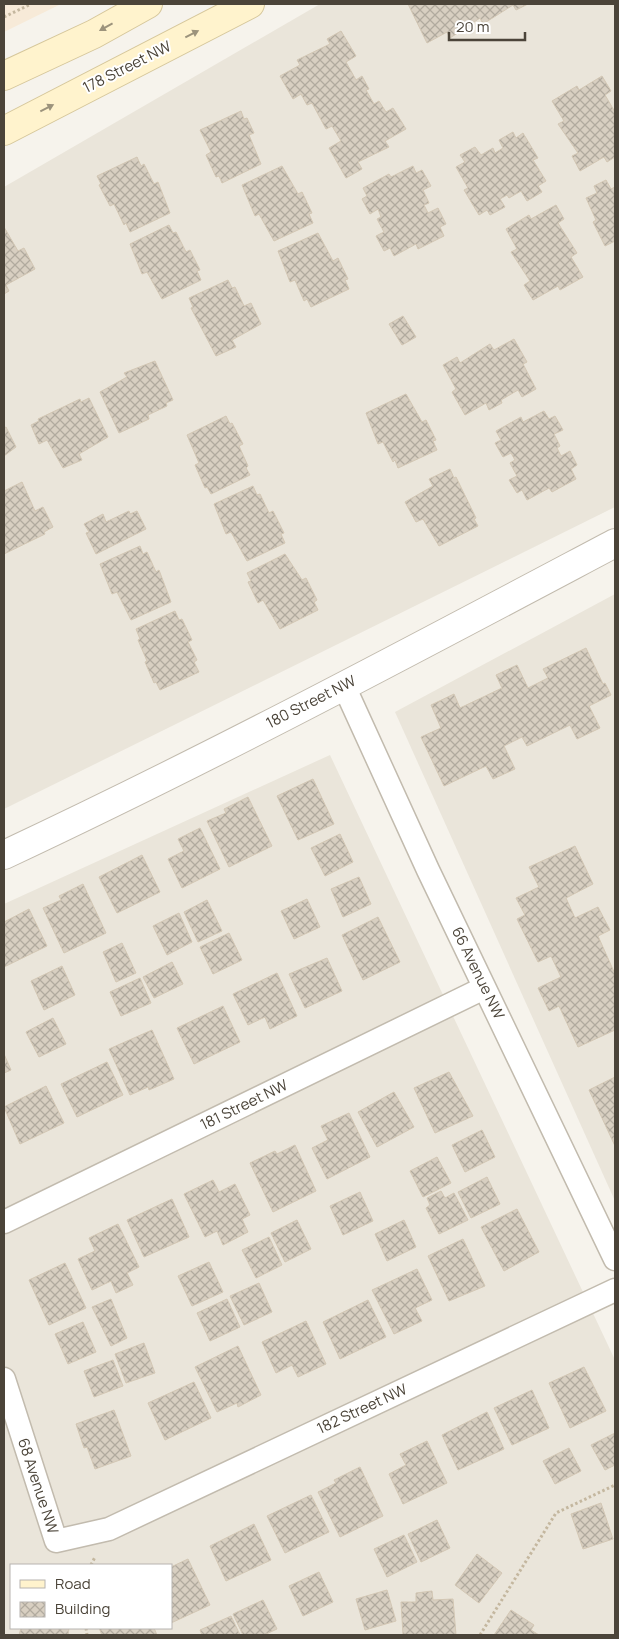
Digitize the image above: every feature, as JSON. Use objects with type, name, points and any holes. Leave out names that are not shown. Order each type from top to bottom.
[{"type":"main road","points":[[4,76],[94,34],[148,4]]},
{"type":"main road","name":"178 Street NW","points":[[4,131],[250,4]]},
{"type":"street","name":"180 Street NW","points":[[4,855],[110,805],[344,686],[615,543]]},
{"type":"street","name":"66 Avenue NW","points":[[344,686],[484,988],[615,1259]]},
{"type":"street","name":"181 Street NW","points":[[4,1222],[484,988]]},
{"type":"street","name":"182 Street NW","points":[[109,1529],[615,1290]]},
{"type":"street","name":"68 Avenue NW","points":[[4,1379],[56,1542],[109,1529]]},
{"type":"path","points":[[4,17],[31,4]]},
{"type":"path","points":[[480,1635],[556,1513],[615,1485]]},
{"type":"shaded area","points":[[4,4],[61,4],[4,32]]},
{"type":"shaded area","points":[[320,4],[615,4],[615,507],[4,809],[4,187]]},
{"type":"shaded area","points":[[615,594],[615,1201],[395,712]]},
{"type":"shaded area","points":[[330,755],[615,1360],[615,1635],[4,1635],[4,904]]},
{"type":"building","points":[[408,4],[528,4],[516,10],[513,5],[483,24],[480,18],[450,38],[447,32],[427,43]]},
{"type":"building","points":[[341,31],[356,56],[346,62],[356,80],[362,76],[369,89],[366,90],[374,104],[379,101],[386,112],[393,108],[406,129],[385,141],[389,147],[358,162],[362,169],[346,178],[329,148],[341,141],[332,126],[326,129],[312,103],[307,105],[301,94],[293,99],[280,76],[300,65],[297,60],[330,44],[327,39]]},
{"type":"building","points":[[602,76],[611,91],[605,95],[615,112],[615,157],[607,162],[604,157],[580,171],[572,156],[578,153],[558,124],[564,121],[552,101],[577,86],[579,90]]},
{"type":"building","points":[[241,111],[244,119],[247,118],[254,133],[249,135],[261,164],[222,183],[219,176],[216,177],[206,155],[211,152],[200,130]]},
{"type":"building","points":[[513,132],[516,138],[523,133],[538,158],[533,160],[546,181],[538,186],[542,192],[527,201],[521,191],[509,198],[507,195],[500,199],[505,207],[490,215],[487,210],[479,215],[464,190],[468,188],[456,167],[465,162],[460,155],[475,147],[481,155],[493,148],[495,153],[503,148],[499,140]]},
{"type":"building","points":[[137,157],[141,166],[144,164],[154,184],[158,182],[170,213],[130,232],[126,223],[124,225],[114,204],[110,206],[99,185],[101,184],[97,176]]},
{"type":"building","points":[[282,166],[298,194],[302,192],[312,213],[309,214],[313,223],[274,241],[259,214],[255,216],[242,185]]},
{"type":"building","points":[[413,166],[416,173],[422,170],[431,186],[423,190],[429,203],[424,205],[428,213],[438,208],[446,224],[440,227],[444,236],[418,249],[416,244],[394,256],[390,248],[384,251],[376,236],[384,232],[377,219],[381,217],[378,209],[370,214],[362,199],[367,196],[363,188],[389,174],[391,177]]},
{"type":"building","points":[[606,180],[611,189],[615,187],[615,241],[605,246],[593,222],[596,220],[586,198],[597,193],[594,186]]},
{"type":"building","points":[[556,205],[564,219],[558,223],[577,253],[571,257],[583,277],[560,290],[558,286],[533,300],[524,285],[530,281],[511,252],[517,249],[506,229],[529,215],[531,219]]},
{"type":"building","points":[[169,225],[173,233],[176,232],[186,252],[190,250],[200,270],[197,271],[201,280],[162,299],[147,272],[142,274],[130,244]]},
{"type":"building","points":[[4,227],[18,251],[24,248],[35,269],[6,285],[9,291],[4,294]]},
{"type":"building","points":[[318,233],[333,261],[338,258],[348,279],[345,280],[349,289],[311,307],[307,299],[304,301],[295,280],[290,282],[278,251]]},
{"type":"building","points":[[228,280],[232,288],[235,287],[244,306],[251,303],[261,324],[232,340],[236,347],[216,356],[191,308],[193,307],[189,298]]},
{"type":"building","points":[[403,316],[416,337],[402,345],[389,324]]},
{"type":"building","points":[[514,339],[527,362],[523,364],[536,389],[522,397],[518,390],[501,400],[502,403],[489,410],[486,403],[465,415],[452,392],[456,389],[443,365],[457,357],[460,363],[490,344],[494,350]]},
{"type":"building","points":[[155,361],[173,400],[166,403],[167,406],[148,415],[149,419],[119,433],[100,392],[127,377],[124,373]]},
{"type":"building","points":[[406,394],[422,422],[426,420],[436,440],[433,441],[437,450],[398,468],[383,442],[378,444],[366,413]]},
{"type":"building","points":[[89,398],[108,437],[79,454],[82,460],[63,468],[47,440],[39,444],[31,425],[39,421],[38,419],[80,399],[81,402]]},
{"type":"building","points":[[544,411],[549,419],[555,416],[563,430],[554,434],[560,446],[557,448],[561,456],[570,451],[577,465],[571,469],[576,479],[552,492],[549,488],[527,500],[522,490],[517,493],[509,480],[517,476],[510,463],[515,460],[511,453],[503,457],[495,443],[501,440],[496,431],[521,417],[523,422]]},
{"type":"building","points":[[226,416],[243,444],[239,446],[250,475],[211,494],[207,487],[205,488],[195,465],[199,463],[187,435]]},
{"type":"building","points":[[6,427],[16,447],[4,456],[4,428]]},
{"type":"building","points":[[450,469],[454,478],[456,477],[478,526],[439,546],[423,519],[416,522],[405,502],[433,486],[429,479]]},
{"type":"building","points":[[22,482],[35,511],[43,507],[53,527],[44,532],[45,534],[4,554],[4,491]]},
{"type":"building","points":[[253,486],[257,495],[260,494],[269,513],[273,511],[284,533],[281,534],[285,543],[247,561],[231,532],[226,534],[214,504]]},
{"type":"building","points":[[129,511],[130,514],[137,511],[146,529],[96,554],[86,533],[89,532],[84,524],[103,514],[106,522]]},
{"type":"building","points":[[140,546],[143,554],[147,552],[156,572],[159,570],[171,602],[131,620],[117,592],[112,594],[100,564]]},
{"type":"building","points":[[285,554],[302,580],[306,578],[317,600],[314,602],[318,610],[280,629],[263,600],[258,603],[248,582],[251,581],[247,573]]},
{"type":"building","points":[[175,611],[179,620],[182,619],[192,640],[188,642],[197,660],[194,662],[199,672],[160,690],[156,682],[154,683],[145,662],[147,661],[138,640],[140,639],[136,629]]},
{"type":"building","points":[[586,648],[603,684],[605,683],[611,695],[589,706],[600,728],[577,739],[570,725],[527,746],[522,737],[504,746],[515,769],[493,779],[486,766],[444,786],[421,737],[441,728],[431,705],[454,694],[460,708],[502,688],[496,675],[517,665],[528,688],[548,678],[543,669]]},
{"type":"building","points":[[313,779],[334,824],[298,840],[277,796]]},
{"type":"building","points":[[248,797],[272,846],[229,867],[207,821],[226,813],[224,809]]},
{"type":"building","points":[[200,828],[220,869],[182,888],[168,859],[184,851],[178,839]]},
{"type":"building","points":[[340,834],[353,862],[325,876],[311,848]]},
{"type":"building","points":[[575,846],[593,884],[566,898],[575,918],[598,907],[610,930],[598,936],[615,974],[615,1030],[578,1047],[559,1006],[549,1011],[538,988],[561,977],[551,956],[538,962],[517,919],[525,915],[516,898],[539,887],[529,867]]},
{"type":"building","points":[[142,855],[160,892],[117,913],[99,877]]},
{"type":"building","points":[[359,877],[371,904],[343,917],[331,889]]},
{"type":"building","points":[[83,884],[106,933],[64,953],[43,908],[61,900],[59,896]]},
{"type":"building","points":[[307,899],[320,927],[294,939],[281,911]]},
{"type":"building","points":[[207,900],[222,931],[198,942],[184,912]]},
{"type":"building","points":[[29,909],[47,946],[4,967],[4,922]]},
{"type":"building","points":[[179,913],[192,942],[167,955],[153,926]]},
{"type":"building","points":[[378,917],[400,962],[363,980],[342,935]]},
{"type":"building","points":[[229,933],[242,960],[213,974],[200,947]]},
{"type":"building","points":[[122,943],[136,973],[116,982],[103,952]]},
{"type":"building","points":[[327,958],[342,991],[305,1008],[289,974]]},
{"type":"building","points":[[172,962],[183,984],[154,998],[143,977]]},
{"type":"building","points":[[62,966],[75,995],[44,1010],[31,981]]},
{"type":"building","points":[[277,973],[297,1016],[270,1029],[265,1017],[248,1025],[233,994]]},
{"type":"building","points":[[140,978],[151,1003],[121,1016],[110,992]]},
{"type":"building","points":[[223,1006],[240,1042],[194,1064],[177,1028]]},
{"type":"building","points":[[53,1018],[66,1044],[39,1057],[26,1032]]},
{"type":"building","points":[[152,1030],[174,1079],[149,1090],[148,1087],[130,1095],[109,1049]]},
{"type":"building","points":[[4,1054],[11,1070],[4,1073]]},
{"type":"building","points":[[107,1062],[123,1095],[77,1117],[61,1084]]},
{"type":"building","points":[[449,1072],[473,1116],[435,1133],[414,1088]]},
{"type":"building","points":[[615,1077],[615,1146],[589,1090]]},
{"type":"building","points":[[46,1086],[64,1123],[20,1144],[4,1107]]},
{"type":"building","points":[[394,1092],[414,1127],[377,1147],[358,1112]]},
{"type":"building","points":[[349,1113],[370,1157],[327,1179],[312,1148],[328,1140],[321,1126]]},
{"type":"building","points":[[482,1130],[495,1157],[465,1172],[452,1145]]},
{"type":"building","points":[[295,1145],[316,1191],[273,1212],[250,1163],[275,1151],[277,1154]]},
{"type":"building","points":[[437,1157],[451,1183],[423,1197],[410,1171]]},
{"type":"building","points":[[487,1177],[500,1204],[471,1218],[458,1192]]},
{"type":"building","points":[[213,1180],[219,1192],[235,1184],[250,1215],[242,1219],[248,1232],[223,1245],[217,1231],[205,1237],[184,1194]]},
{"type":"building","points":[[441,1191],[445,1198],[454,1193],[468,1220],[439,1234],[426,1208],[430,1205],[427,1198]]},
{"type":"building","points":[[360,1192],[373,1221],[343,1235],[330,1206]]},
{"type":"building","points":[[172,1199],[189,1237],[144,1257],[127,1220]]},
{"type":"building","points":[[517,1209],[539,1252],[504,1271],[481,1227]]},
{"type":"building","points":[[297,1220],[311,1249],[285,1262],[271,1233]]},
{"type":"building","points":[[404,1220],[416,1247],[387,1261],[375,1234]]},
{"type":"building","points":[[118,1224],[139,1267],[127,1273],[133,1285],[116,1293],[111,1281],[92,1290],[78,1259],[95,1251],[89,1238]]},
{"type":"building","points":[[269,1237],[282,1265],[256,1278],[242,1250]]},
{"type":"building","points":[[463,1239],[485,1286],[449,1301],[428,1256]]},
{"type":"building","points":[[209,1262],[223,1292],[192,1306],[178,1276]]},
{"type":"building","points":[[65,1263],[86,1308],[49,1325],[29,1280]]},
{"type":"building","points":[[417,1269],[432,1300],[415,1308],[422,1321],[394,1334],[372,1290]]},
{"type":"building","points":[[259,1283],[272,1312],[244,1325],[230,1296]]},
{"type":"building","points":[[111,1299],[127,1338],[111,1346],[92,1307]]},
{"type":"building","points":[[227,1299],[240,1327],[210,1341],[197,1313]]},
{"type":"building","points":[[368,1300],[386,1337],[340,1359],[323,1322]]},
{"type":"building","points":[[306,1321],[326,1364],[298,1377],[292,1365],[276,1373],[262,1342]]},
{"type":"building","points":[[83,1322],[96,1352],[68,1364],[55,1334]]},
{"type":"building","points":[[144,1343],[155,1373],[126,1383],[115,1354]]},
{"type":"building","points":[[238,1346],[261,1395],[238,1407],[237,1403],[217,1412],[195,1367]]},
{"type":"building","points":[[113,1360],[123,1386],[94,1397],[84,1371]]},
{"type":"building","points":[[584,1367],[606,1411],[570,1428],[549,1383]]},
{"type":"building","points":[[194,1382],[211,1418],[165,1440],[148,1403]]},
{"type":"building","points":[[532,1390],[549,1428],[512,1445],[494,1408]]},
{"type":"building","points":[[114,1410],[131,1456],[95,1469],[87,1447],[84,1448],[76,1424]]},
{"type":"building","points":[[487,1412],[504,1449],[458,1470],[442,1435]]},
{"type":"building","points":[[615,1433],[615,1465],[605,1470],[591,1445]]},
{"type":"building","points":[[427,1441],[447,1483],[403,1504],[389,1474],[406,1465],[400,1454]]},
{"type":"building","points":[[569,1448],[581,1471],[555,1484],[543,1461]]},
{"type":"building","points":[[360,1467],[383,1516],[340,1537],[318,1492],[336,1483],[334,1480]]},
{"type":"building","points":[[311,1495],[329,1532],[285,1553],[267,1516]]},
{"type":"building","points":[[601,1503],[613,1539],[583,1549],[571,1514]]},
{"type":"building","points":[[437,1520],[450,1548],[421,1562],[408,1534]]},
{"type":"building","points":[[254,1524],[271,1560],[226,1581],[210,1546]]},
{"type":"building","points":[[404,1535],[417,1562],[387,1577],[374,1549]]},
{"type":"building","points":[[477,1554],[502,1573],[479,1603],[455,1585]]},
{"type":"building","points":[[188,1559],[210,1605],[172,1623],[172,1567]]},
{"type":"building","points":[[319,1572],[333,1602],[303,1616],[289,1586]]},
{"type":"building","points":[[387,1590],[396,1621],[365,1630],[356,1599]]},
{"type":"building","points":[[432,1591],[433,1600],[453,1599],[456,1635],[403,1635],[401,1602],[416,1602],[416,1593]]},
{"type":"building","points":[[263,1600],[277,1629],[264,1635],[243,1635],[233,1614]]},
{"type":"building","points":[[511,1610],[534,1625],[531,1630],[539,1635],[494,1635]]},
{"type":"building","points":[[231,1616],[240,1635],[202,1635],[200,1630]]},
{"type":"building","points":[[21,1629],[69,1629],[68,1635],[19,1635]]},
{"type":"building","points":[[99,1629],[154,1629],[157,1635],[102,1635]]}]
